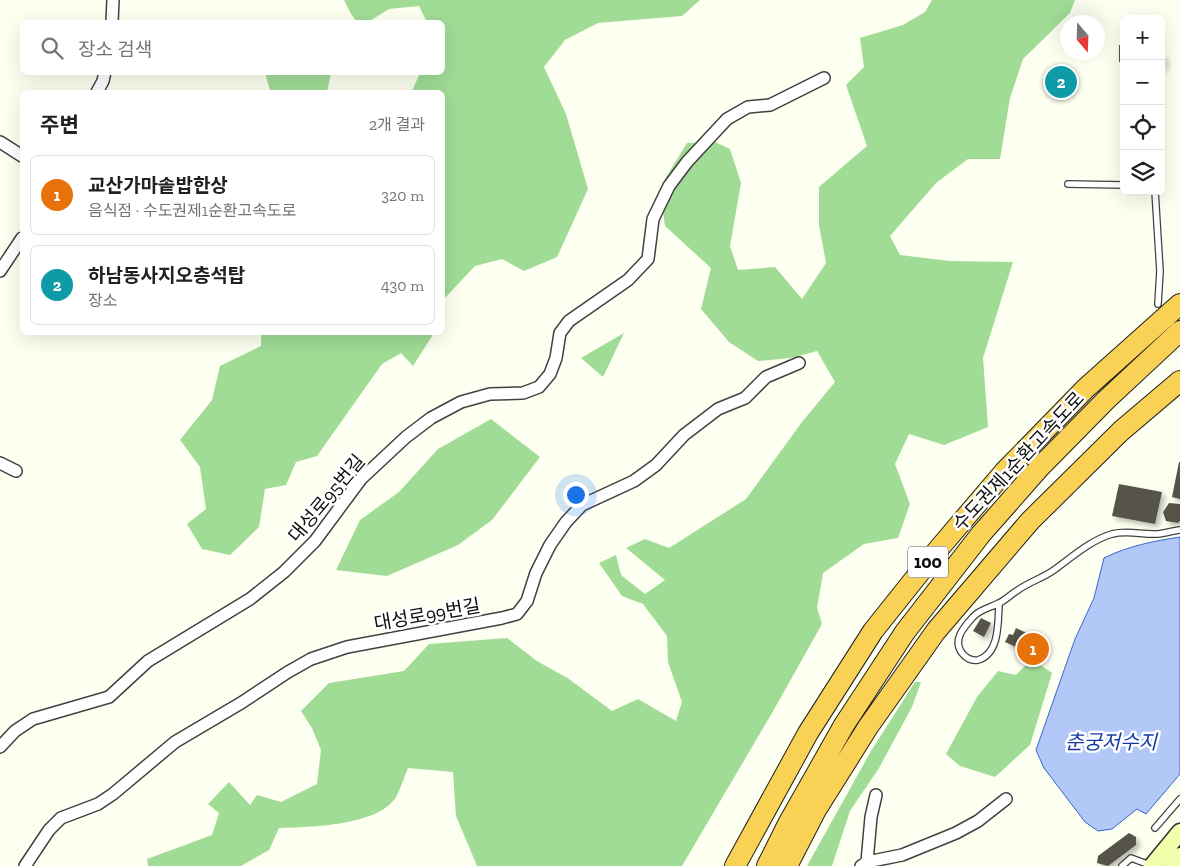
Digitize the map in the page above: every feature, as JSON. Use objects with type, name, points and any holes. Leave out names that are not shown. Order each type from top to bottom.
[{"type":"highway","name":"수도권제1순환고속도로","points":[[735,866],[808,733],[873,631],[1004,472],[1086,388],[1180,304]]},
{"type":"highway","name":"수도권제1순환고속도로","points":[[767,866],[788,824],[844,725],[905,632],[981,534],[1040,467],[1106,400],[1180,331]]},
{"type":"highway","name":"100","points":[[787,866],[816,810],[868,727],[936,631],[1030,521],[1121,431],[1180,381]]},
{"type":"street","points":[[112,20],[113,0]]},
{"type":"street","points":[[98,90],[104,75]]},
{"type":"street","name":"대성로95번길","points":[[0,747],[15,731],[33,719],[109,697],[148,661],[250,599],[284,572],[316,541],[361,479],[406,437],[431,418],[461,402],[490,394],[523,392],[539,387],[550,374],[556,358],[560,333],[569,321],[628,280],[648,259],[653,219],[669,186],[687,162],[727,119],[748,107],[770,105],[824,78]]},
{"type":"street","points":[[0,142],[20,155]]},
{"type":"street","points":[[0,271],[20,241]]},
{"type":"street","name":"대성로99번길","points":[[25,866],[49,830],[60,818],[98,804],[113,794],[176,742],[311,659],[347,647],[517,614],[527,601],[536,572],[550,545],[566,522],[582,505],[634,481],[656,465],[684,435],[718,409],[745,398],[766,377],[799,363]]},
{"type":"street","points":[[0,463],[16,471]]},
{"type":"street","points":[[876,795],[864,864],[902,855],[956,833],[978,821],[1006,799]]},
{"type":"street","points":[[1152,866],[1180,832]]},
{"type":"street","points":[[1171,866],[1180,856]]},
{"type":"lane","points":[[1068,184],[1120,186]]},
{"type":"lane","points":[[1155,195],[1160,271],[1158,304]]},
{"type":"lane","points":[[999,603],[998,627],[989,654],[974,661],[965,657],[959,650],[959,635],[974,616],[1052,572],[1098,540],[1121,532],[1157,534],[1180,530]]},
{"type":"lane","points":[[1155,828],[1180,799]]},
{"type":"lane","points":[[1122,866],[1131,858],[1152,866]]},
{"type":"green space","points":[[344,0],[700,0],[682,16],[598,23],[565,40],[544,67],[566,114],[588,189],[557,257],[524,271],[502,259],[475,266],[445,298],[445,90],[412,90],[419,75],[445,75],[445,20],[426,20],[419,6],[389,9],[371,20],[356,20]]},
{"type":"green space","points":[[932,0],[1075,0],[1070,13],[1068,15],[1060,15],[1060,23],[1023,59],[1010,98],[1000,159],[968,159],[936,183],[890,236],[900,255],[950,261],[1013,262],[983,358],[988,427],[944,445],[909,434],[895,464],[910,504],[898,538],[864,544],[823,573],[817,608],[822,624],[682,866],[477,866],[456,816],[453,772],[408,768],[396,797],[387,807],[374,814],[342,823],[279,828],[269,850],[241,866],[148,866],[147,859],[212,835],[219,813],[208,804],[229,782],[250,805],[257,795],[281,802],[317,784],[321,750],[312,728],[301,711],[329,683],[404,671],[429,644],[507,638],[537,661],[569,679],[612,711],[638,699],[676,721],[682,702],[668,662],[667,636],[643,604],[622,596],[599,563],[616,555],[621,575],[645,594],[665,580],[626,548],[645,539],[669,548],[746,499],[802,422],[835,382],[817,351],[791,358],[758,361],[729,342],[701,309],[711,268],[665,226],[661,197],[665,179],[687,143],[715,142],[730,149],[741,183],[730,246],[738,270],[775,267],[802,299],[826,263],[819,225],[819,187],[867,146],[846,85],[864,67],[860,38],[903,25],[925,12]]},
{"type":"green space","points":[[266,75],[331,75],[327,90],[270,90]]},
{"type":"green space","points":[[624,333],[603,377],[581,358]]},
{"type":"green space","points":[[261,335],[433,335],[413,366],[401,353],[382,364],[317,456],[296,462],[286,485],[265,489],[259,527],[230,555],[202,549],[187,524],[206,509],[200,467],[180,440],[212,400],[220,366],[261,346]]},
{"type":"green space","points":[[491,419],[540,457],[492,520],[458,545],[387,576],[336,570],[360,520],[399,492],[438,449]]},
{"type":"green space","points":[[1032,659],[1052,673],[1030,745],[995,777],[960,766],[946,754],[977,697],[998,671],[1016,675]]},
{"type":"green space","points":[[915,682],[921,682],[912,707],[879,768],[850,811],[832,866],[807,866],[871,751]]},
{"type":"water","name":"춘궁저수지","points":[[1180,537],[1180,774],[1146,814],[1137,809],[1112,829],[1098,831],[1085,822],[1044,768],[1036,750],[1075,639],[1094,598],[1104,558],[1141,544]]},
{"type":"building","points":[[1119,45],[1120,45],[1120,62]]},
{"type":"building","points":[[1180,462],[1180,499],[1172,497]]},
{"type":"building","points":[[1119,484],[1162,492],[1155,524],[1112,516]]},
{"type":"building","points":[[1169,503],[1180,504],[1180,521],[1178,523],[1166,521],[1163,512]]},
{"type":"building","points":[[981,618],[991,623],[984,637],[973,631]]},
{"type":"building","points":[[1016,628],[1043,641],[1036,656],[1005,642],[1009,634],[1013,635]]},
{"type":"building","points":[[1129,833],[1136,837],[1136,845],[1108,866],[1097,863],[1098,856]]},
{"type":"place","name":"하남동사지오층석탑","points":[[1061,82]]},
{"type":"place","name":"교산가마솥밥한상","points":[[1033,649]]}]
